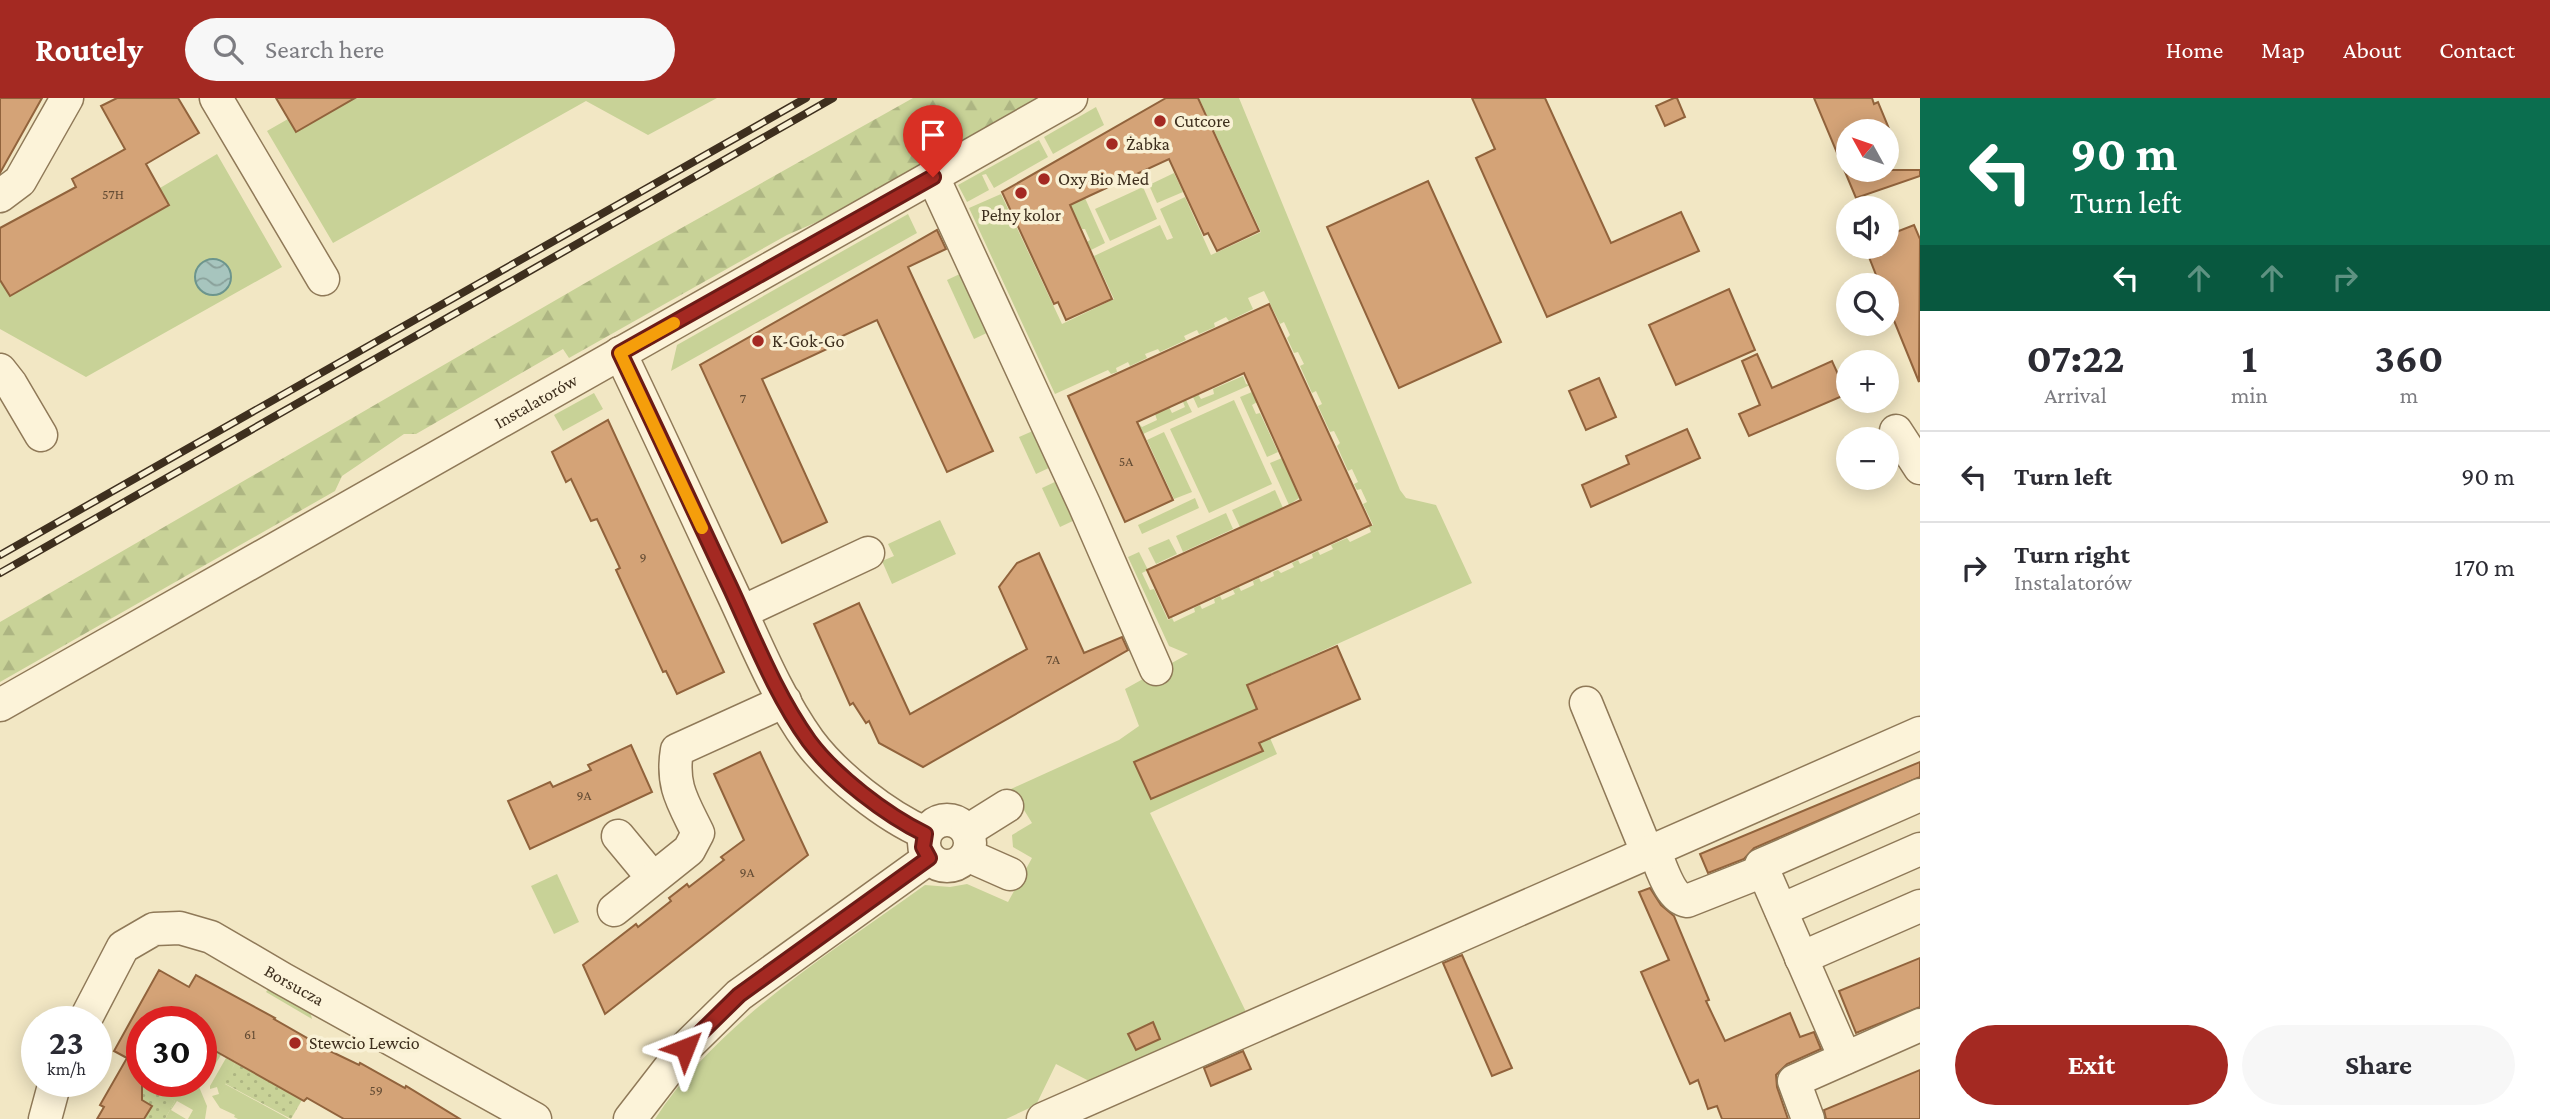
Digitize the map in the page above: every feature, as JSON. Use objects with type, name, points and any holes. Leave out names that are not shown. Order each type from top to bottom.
[{"type":"street","points":[[0,196],[19,181],[67,98]]},
{"type":"street","points":[[216,98],[323,279]]},
{"type":"street","name":"Instalatorów","points":[[0,705],[1071,98]]},
{"type":"street","points":[[933,177],[1084,504],[1156,669]]},
{"type":"street","points":[[620,353],[785,701],[810,742],[835,770],[902,821],[927,846],[938,865],[959,863],[967,843],[1007,806]]},
{"type":"street","points":[[0,370],[41,435]]},
{"type":"street","points":[[1899,436],[1920,468]]},
{"type":"street","points":[[742,612],[868,553]]},
{"type":"street","points":[[614,910],[689,850],[698,833],[676,786],[674,768],[677,750],[785,701]]},
{"type":"street","points":[[1587,703],[1651,851],[1675,895],[1682,901],[1762,868],[1920,795]]},
{"type":"street","points":[[1043,1119],[1920,733]]},
{"type":"street","points":[[618,836],[652,877]]},
{"type":"street","points":[[967,843],[1010,874]]},
{"type":"street","points":[[630,1119],[685,1048],[739,995],[927,846]]},
{"type":"street","points":[[1781,910],[1920,849]]},
{"type":"street","points":[[1762,868],[1845,1058]]},
{"type":"street","points":[[1801,958],[1920,906]]},
{"type":"street","name":"Borsucza","points":[[93,1006],[123,947],[155,929],[180,928],[212,937],[535,1119]]},
{"type":"street","points":[[1808,1119],[1794,1081],[1920,1024]]},
{"type":"street","points":[[45,1119],[51,1097]]},
{"type":"green space","points":[[355,98],[717,98],[648,135],[586,101],[333,243],[267,131],[288,119],[296,132]]},
{"type":"green space","points":[[913,98],[1041,98],[847,209],[787,235],[569,358],[563,349],[416,434],[404,434],[342,476],[335,491],[0,682],[0,622],[644,249]]},
{"type":"green space","points":[[1199,98],[1239,98],[1400,490],[1406,498],[1436,505],[1472,583],[1247,685],[1277,754],[1150,813],[1247,1014],[1091,1082],[1056,1064],[1036,1105],[1006,1119],[655,1119],[681,1083],[744,1019],[815,963],[925,885],[950,887],[967,884],[1008,902],[1032,858],[1013,847],[1012,835],[1032,823],[1011,789],[1119,740],[1139,726],[1125,689],[1188,654],[1169,646],[1128,557],[1139,552],[1148,570],[1142,573],[1150,590],[1154,589],[1168,620],[1172,618],[1174,622],[1195,612],[1194,608],[1200,605],[1202,609],[1215,603],[1214,599],[1220,596],[1222,600],[1235,594],[1233,590],[1239,587],[1241,591],[1254,585],[1253,581],[1259,578],[1261,582],[1274,576],[1273,572],[1278,570],[1281,573],[1294,567],[1292,563],[1298,560],[1300,564],[1313,558],[1312,554],[1318,551],[1320,555],[1333,549],[1331,545],[1347,538],[1350,542],[1371,532],[1369,527],[1373,525],[1363,504],[1367,502],[1361,489],[1357,490],[1354,484],[1358,482],[1352,469],[1348,471],[1337,446],[1340,443],[1334,431],[1330,432],[1318,406],[1322,404],[1316,391],[1312,393],[1300,366],[1304,364],[1298,352],[1294,353],[1284,322],[1280,324],[1264,291],[1248,298],[1253,309],[1229,321],[1226,317],[1214,323],[1215,327],[1199,334],[1197,330],[1184,336],[1186,340],[1160,352],[1158,349],[1145,354],[1147,358],[1130,366],[1128,362],[1116,368],[1117,372],[1111,374],[1108,370],[1055,394],[969,208],[1001,194],[1062,324],[1114,299],[1094,256],[1160,225],[1167,240],[1173,238],[1160,209],[1185,197],[1211,255],[1261,232]]},
{"type":"green space","points":[[1096,107],[1104,125],[1053,154],[1044,137]]},
{"type":"green space","points":[[1039,140],[1048,157],[994,188],[986,174],[982,175],[989,190],[967,202],[958,185]]},
{"type":"green space","points":[[217,154],[282,267],[86,377],[0,329],[0,280],[10,296],[169,205],[160,188]]},
{"type":"green space","points":[[1174,173],[1183,192],[1157,203],[1149,185]]},
{"type":"green space","points":[[1143,187],[1157,219],[1110,241],[1095,209]]},
{"type":"green space","points":[[1085,198],[1105,243],[1091,250],[1085,229],[1082,229],[1070,205]]},
{"type":"green space","points":[[908,214],[917,233],[671,371],[677,345]]},
{"type":"green space","points":[[964,272],[991,331],[974,339],[947,280]]},
{"type":"green space","points":[[1243,376],[1246,384],[1250,385],[1198,408],[1193,397],[1198,394],[1201,399],[1214,394],[1213,389]]},
{"type":"green space","points":[[1252,392],[1257,402],[1252,405],[1256,414],[1260,413],[1278,452],[1267,457],[1240,397]]},
{"type":"green space","points":[[594,393],[603,409],[563,431],[554,415]]},
{"type":"green space","points":[[1186,400],[1192,412],[1143,434],[1137,422],[1142,427],[1157,420],[1155,414],[1169,407],[1172,413],[1185,407],[1183,402]]},
{"type":"green space","points":[[1234,400],[1272,484],[1209,513],[1170,429]]},
{"type":"green space","points":[[1035,430],[1053,466],[1036,474],[1019,437]]},
{"type":"green space","points":[[1164,432],[1192,492],[1174,499],[1147,440]]},
{"type":"green space","points":[[1282,458],[1299,498],[1289,505],[1270,463]]},
{"type":"green space","points":[[1059,480],[1077,519],[1060,527],[1042,488]]},
{"type":"green space","points":[[1275,490],[1283,508],[1240,527],[1232,510]]},
{"type":"green space","points":[[1195,498],[1199,508],[1142,534],[1138,525]]},
{"type":"green space","points":[[1226,513],[1233,529],[1183,552],[1176,536]]},
{"type":"green space","points":[[940,520],[956,554],[892,584],[882,561],[894,556],[888,544]]},
{"type":"green space","points":[[1169,539],[1177,554],[1156,564],[1148,548]]},
{"type":"green space","points":[[557,874],[579,922],[554,934],[531,886]]},
{"type":"green space","points":[[271,985],[309,1006],[312,1019],[266,992]]},
{"type":"green space","points":[[226,1058],[235,1063],[225,1084],[289,1119],[234,1117],[235,1115],[220,1108],[213,1097],[219,1094],[217,1074]]},
{"type":"green space","points":[[235,1063],[302,1100],[291,1119],[224,1083]]},
{"type":"green space","points":[[126,1083],[126,1097],[169,1097],[175,1101],[165,1119],[145,1119],[146,1116],[139,1112],[113,1084]]},
{"type":"green space","points":[[168,1097],[203,1097],[207,1106],[205,1119],[188,1119],[193,1110],[177,1101],[171,1110],[186,1119],[165,1119],[175,1101]]},
{"type":"water","points":[[213,259],[226,264],[231,277],[226,290],[213,295],[200,290],[195,277],[200,264]]},
{"type":"building","points":[[0,98],[42,98],[0,173]]},
{"type":"building","points":[[117,98],[178,98],[199,133],[146,164],[169,205],[10,296],[0,280],[0,228],[76,187],[72,179],[125,149],[101,106]]},
{"type":"building","points":[[276,98],[355,98],[296,132]]},
{"type":"building","points":[[1166,98],[1198,98],[1259,231],[1217,251],[1208,233],[1204,235],[1169,159],[1070,205],[1112,299],[1066,320],[1058,302],[1054,304],[1002,192]]},
{"type":"building","points":[[1472,98],[1545,98],[1611,243],[1681,212],[1699,251],[1547,317],[1476,158],[1495,149]]},
{"type":"building","points":[[1677,98],[1685,117],[1665,126],[1656,106]]},
{"type":"building","points":[[1814,98],[1872,98],[1874,104],[1878,102],[1885,119],[1836,119],[1836,150]]},
{"type":"building","points":[[1899,170],[1920,170],[1920,176],[1855,196],[1849,182],[1899,182]]},
{"type":"building","points":[[1428,181],[1501,342],[1399,388],[1327,227]]},
{"type":"building","points":[[1914,225],[1920,239],[1919,382],[1899,333],[1899,273],[1875,273],[1870,259],[1899,259],[1899,231]]},
{"type":"building","points":[[937,230],[946,249],[908,267],[993,451],[947,472],[877,320],[838,338],[840,343],[762,379],[827,522],[782,543],[700,365]]},
{"type":"building","points":[[1729,289],[1755,350],[1676,385],[1649,325]]},
{"type":"building","points":[[1269,304],[1371,525],[1169,618],[1147,570],[1301,500],[1244,373],[1137,422],[1173,500],[1125,522],[1068,396]]},
{"type":"building","points":[[1757,354],[1772,388],[1832,361],[1836,370],[1836,399],[1749,436],[1739,414],[1760,405],[1742,361]]},
{"type":"building","points":[[1599,378],[1616,417],[1586,430],[1569,391]]},
{"type":"building","points":[[608,420],[724,672],[677,694],[666,671],[663,672],[616,570],[620,568],[597,519],[591,521],[571,479],[566,482],[552,452]]},
{"type":"building","points":[[1687,429],[1700,458],[1591,507],[1582,485],[1629,464],[1626,456]]},
{"type":"building","points":[[1039,553],[1084,653],[1122,637],[1128,650],[923,767],[879,743],[869,721],[866,723],[853,703],[850,705],[814,624],[859,603],[910,714],[1027,649],[999,587],[1017,563]]},
{"type":"building","points":[[1337,646],[1360,699],[1259,743],[1263,751],[1151,799],[1134,762],[1257,709],[1247,685]]},
{"type":"building","points":[[631,745],[652,792],[530,849],[508,801],[550,782],[553,787],[591,770],[588,765]]},
{"type":"building","points":[[760,752],[808,855],[605,1014],[583,965],[636,924],[638,927],[671,901],[669,898],[687,884],[689,887],[724,860],[721,857],[744,840],[714,774]]},
{"type":"building","points":[[1920,762],[1920,777],[1754,848],[1744,859],[1708,873],[1700,854]]},
{"type":"building","points":[[1650,888],[1661,905],[1674,916],[1709,1000],[1706,1001],[1725,1041],[1790,1013],[1800,1037],[1814,1032],[1821,1049],[1787,1064],[1776,1075],[1777,1087],[1788,1119],[1722,1119],[1717,1106],[1708,1109],[1698,1080],[1690,1084],[1641,972],[1669,960],[1639,892]]},
{"type":"building","points":[[1462,955],[1512,1068],[1492,1076],[1443,963]]},
{"type":"building","points":[[1920,958],[1920,1007],[1856,1033],[1839,991]]},
{"type":"building","points":[[159,970],[189,987],[196,975],[330,1051],[359,1065],[360,1063],[405,1088],[406,1086],[460,1119],[344,1119],[307,1098],[304,1101],[217,1052],[217,1006],[139,1006]]},
{"type":"building","points":[[1153,1022],[1160,1039],[1136,1050],[1128,1034]]},
{"type":"building","points":[[126,1029],[126,1057],[114,1051]]},
{"type":"building","points":[[1243,1051],[1251,1069],[1211,1086],[1204,1068]]},
{"type":"building","points":[[126,1060],[126,1097],[142,1097],[142,1100],[152,1106],[144,1119],[97,1119],[104,1107],[100,1105],[105,1097],[112,1097],[112,1084]]},
{"type":"building","points":[[1920,1070],[1920,1119],[1826,1119],[1824,1110]]},
{"type":"railway","points":[[0,555],[806,98]]},
{"type":"railway","points":[[0,573],[833,98]]},
{"type":"slow traffic","points":[[674,323],[620,353],[702,528]]},
{"type":"place","name":"Cutcore","points":[[1160,121]]},
{"type":"place","name":"Żabka","points":[[1112,144]]},
{"type":"place","name":"Oxy Bio Med","points":[[1044,179]]},
{"type":"place","name":"Pełny kolor","points":[[1021,193]]},
{"type":"place","name":"K-Gok-Go","points":[[758,341]]},
{"type":"place","name":"Stewcio Lewcio","points":[[295,1043]]},
{"type":"route","points":[[685,1048],[739,995],[929,858],[923,847],[925,834],[902,821],[851,784],[821,755],[799,725],[769,671],[620,353],[933,177]]}]
